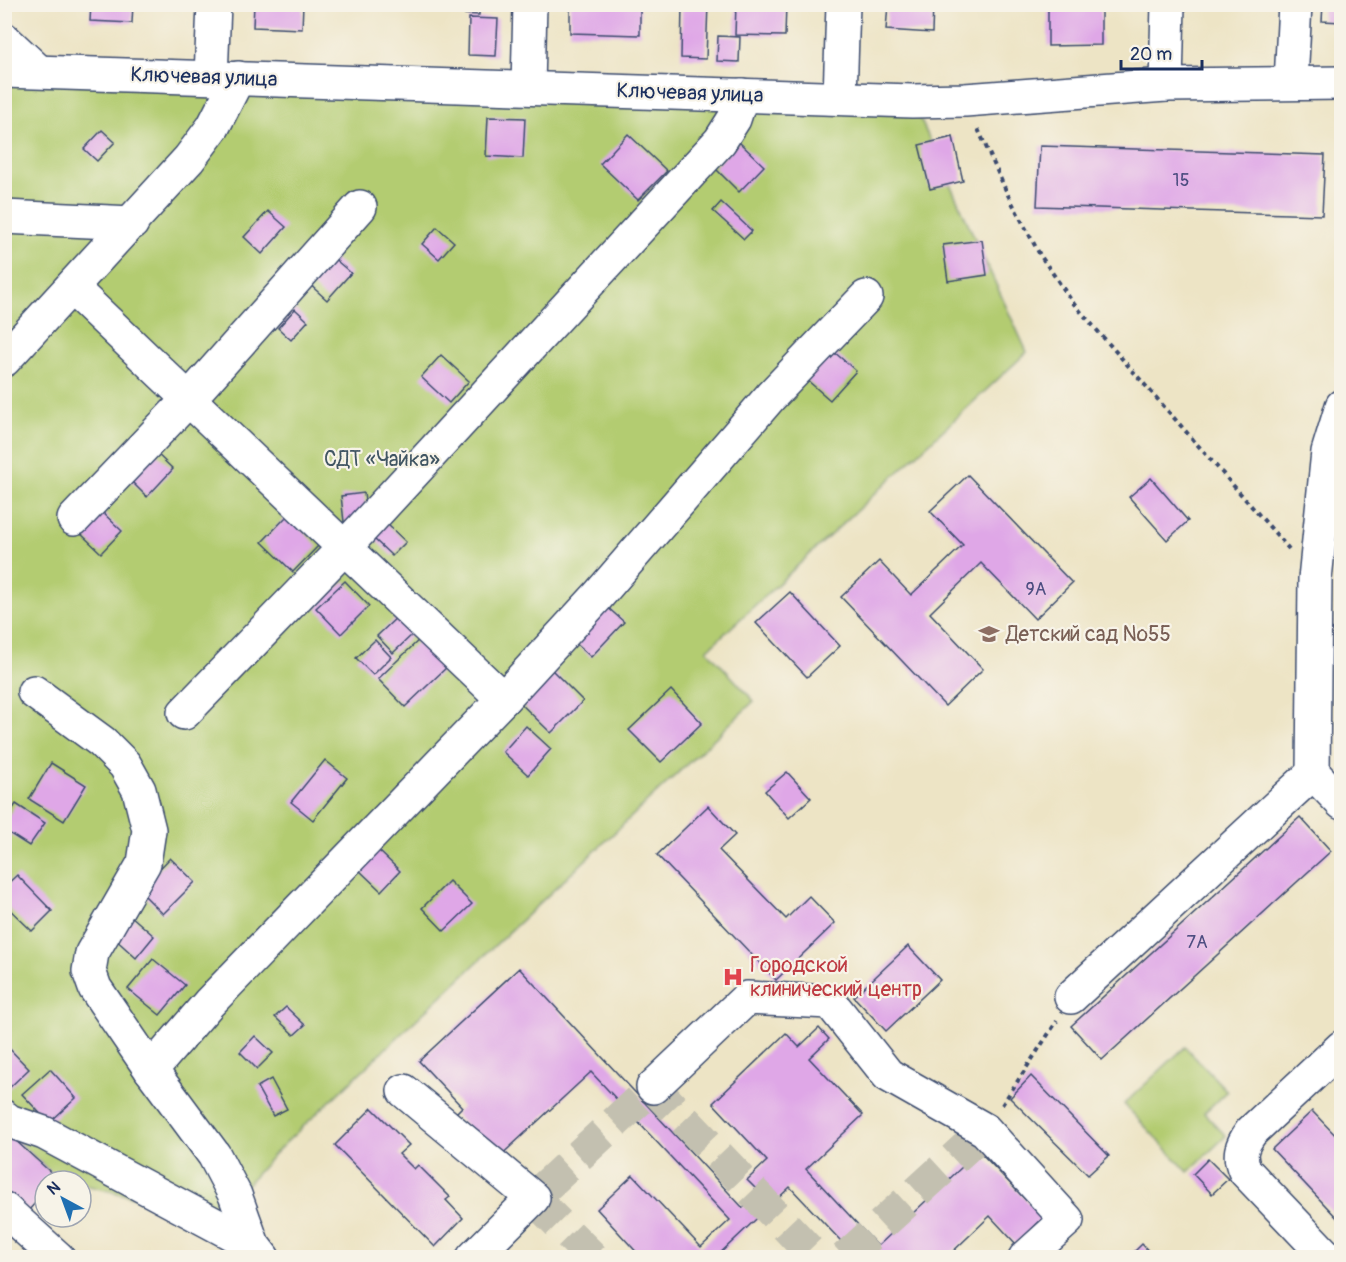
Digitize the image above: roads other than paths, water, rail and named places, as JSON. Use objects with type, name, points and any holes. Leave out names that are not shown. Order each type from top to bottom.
[{"type":"street","points":[[4,360],[132,223],[189,159],[207,135],[225,77],[213,4]]},
{"type":"street","points":[[528,87],[530,4]]},
{"type":"street","points":[[840,98],[843,4]]},
{"type":"street","points":[[1166,85],[1168,4]]},
{"type":"street","points":[[1292,82],[1295,4]]},
{"type":"street","points":[[4,39],[38,71]]},
{"type":"street","name":"Ключевая улица","points":[[4,71],[912,101],[965,100],[1166,85],[1341,83]]},
{"type":"street","points":[[184,713],[344,548],[720,141],[734,119],[742,95]]},
{"type":"street","points":[[74,519],[188,400],[360,207]]},
{"type":"street","points":[[4,218],[132,223]]},
{"type":"street","points":[[72,288],[502,699]]},
{"type":"street","points":[[151,1070],[209,1003],[597,597],[771,396],[866,297]]},
{"type":"street","points":[[1341,406],[1328,452],[1315,579],[1313,773],[1341,803]]},
{"type":"street","points":[[34,692],[102,742],[125,765],[139,790],[149,830],[144,863],[92,953],[89,971],[95,988],[151,1070],[214,1155],[236,1195],[258,1251]]},
{"type":"street","points":[[1071,997],[1313,773]]},
{"type":"street","points":[[653,1087],[747,998],[830,1002],[888,1075],[985,1130],[1066,1220],[1025,1257]]},
{"type":"street","points":[[1328,1257],[1245,1171],[1240,1151],[1243,1142],[1251,1132],[1338,1056]]},
{"type":"street","points":[[404,1091],[533,1198],[473,1257]]},
{"type":"street","points":[[4,1117],[9,1121],[44,1133],[258,1251]]},
{"type":"street","points":[[4,1209],[58,1257]]},
{"type":"tunnel","points":[[593,1258],[533,1198],[653,1087],[816,1258]]},
{"type":"tunnel","points":[[845,1258],[985,1130]]},
{"type":"place","name":"Детский сад №55","points":[[989,634]]},
{"type":"place","name":"Городской клинический центр","points":[[733,977]]},
{"type":"park label","name":"СДТ «Чайка»","points":[[382,459]]}]
